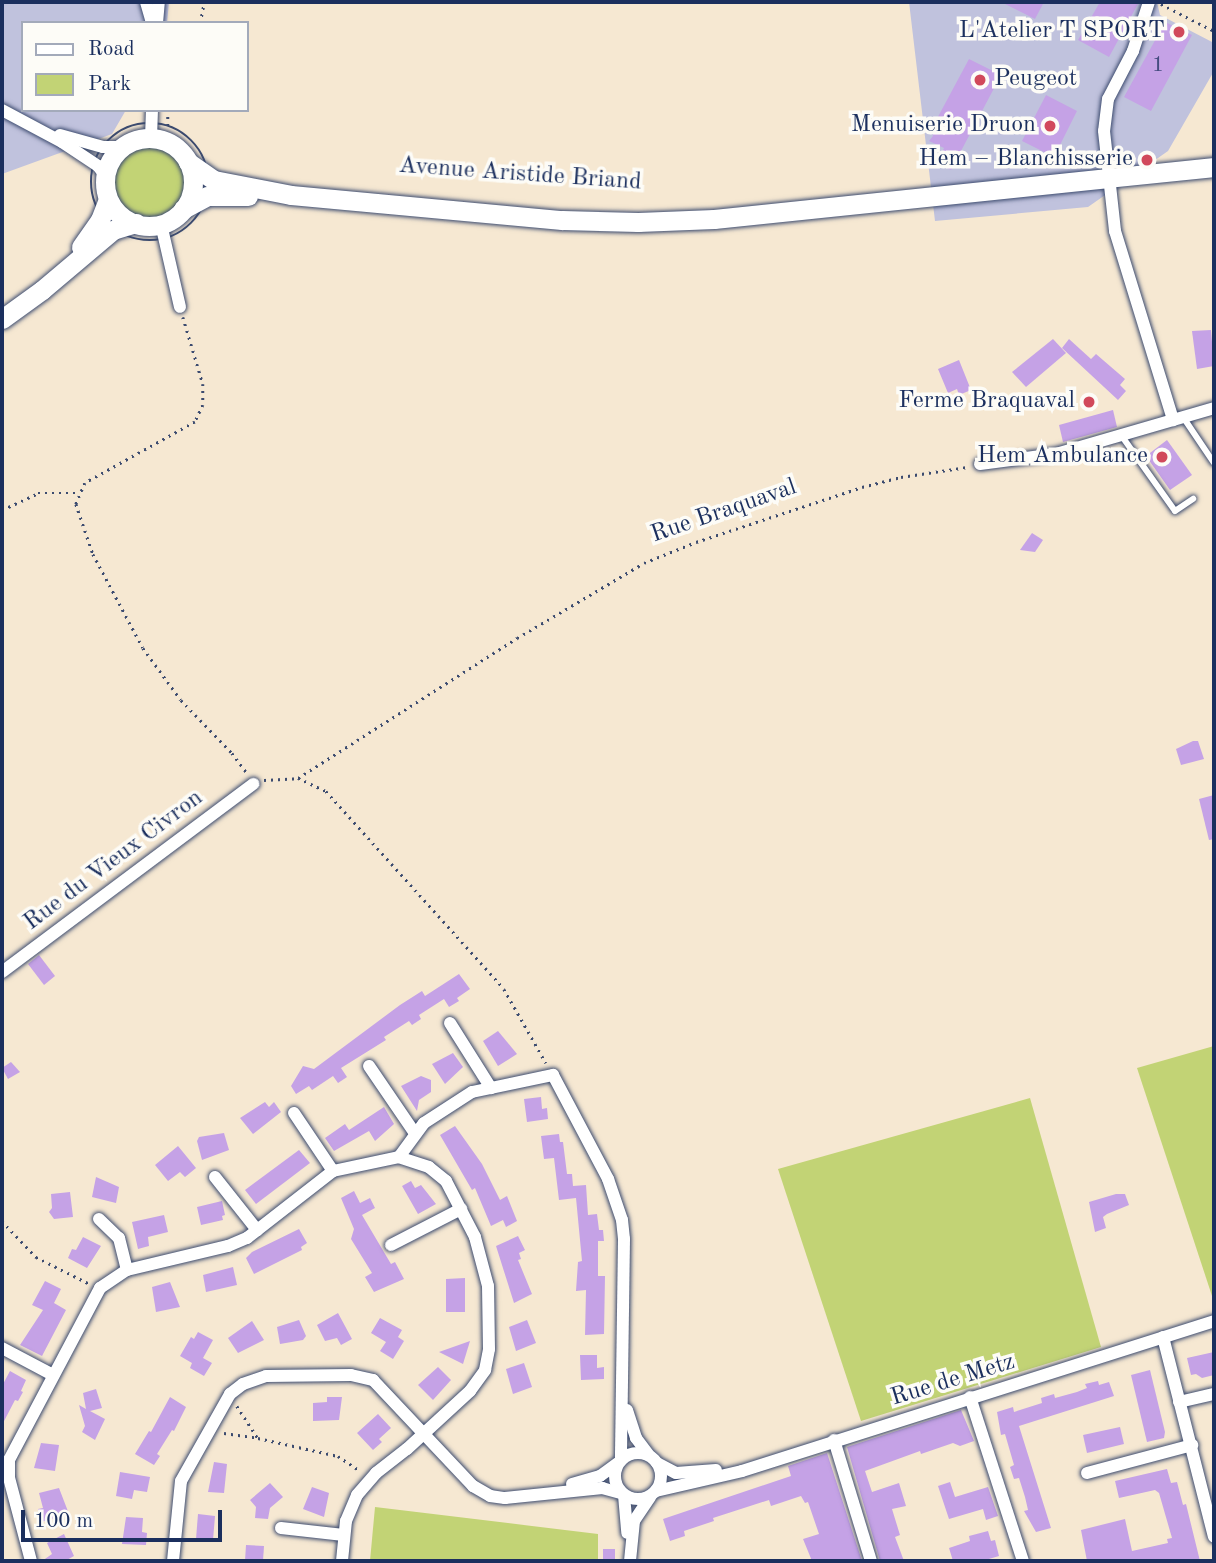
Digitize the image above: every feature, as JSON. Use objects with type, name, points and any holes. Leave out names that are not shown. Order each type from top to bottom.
[{"type":"main road","points":[[2,318],[66,268],[102,213],[100,169],[110,162],[112,147],[133,141],[152,124],[206,174],[192,187],[182,210]]},
{"type":"main road","name":"Avenue Aristide Briand","points":[[163,231],[182,210],[206,174],[291,195],[562,220],[638,222],[714,219],[1214,167]]},
{"type":"main road","points":[[102,213],[121,216],[136,223]]},
{"type":"main road","points":[[102,213],[163,231]]},
{"type":"street","points":[[146,2],[154,21]]},
{"type":"street","points":[[155,21],[159,2]]},
{"type":"street","points":[[1149,2],[1133,51],[1108,99],[1104,131],[1108,178],[1119,245],[1178,419]]},
{"type":"street","points":[[2,110],[43,130],[100,169]]},
{"type":"street","points":[[43,130],[112,147]]},
{"type":"street","points":[[163,231],[180,307]]},
{"type":"street","points":[[981,464],[1056,454],[1214,408]]},
{"type":"street","name":"Rue du Vieux Civron","points":[[2,972],[253,784]]},
{"type":"street","points":[[450,1023],[491,1087]]},
{"type":"street","points":[[369,1066],[414,1132]]},
{"type":"street","points":[[399,1157],[414,1132],[456,1100],[491,1087],[553,1076],[614,1191],[622,1220],[623,1386],[620,1461],[614,1476],[623,1494],[629,1561]]},
{"type":"street","points":[[295,1113],[332,1171]]},
{"type":"street","points":[[30,1561],[8,1469],[13,1450],[100,1288],[127,1270],[228,1246],[257,1230],[332,1171],[399,1157],[438,1174],[446,1181],[475,1237],[486,1271],[489,1309],[488,1359],[478,1381],[424,1434],[369,1480],[351,1507],[344,1535],[342,1561]]},
{"type":"street","points":[[215,1177],[257,1230]]},
{"type":"street","points":[[391,1245],[461,1209]]},
{"type":"street","points":[[99,1219],[119,1238],[127,1270]]},
{"type":"street","name":"Rue de Metz","points":[[654,1493],[725,1475],[1214,1321]]},
{"type":"street","points":[[1163,1337],[1214,1536]]},
{"type":"street","points":[[2,1348],[53,1375]]},
{"type":"street","points":[[173,1561],[178,1492],[208,1430],[230,1394],[243,1384],[266,1376],[364,1376],[373,1380],[482,1493],[505,1498],[602,1488],[638,1500],[654,1493]]},
{"type":"street","points":[[623,1386],[632,1428],[654,1461],[661,1477],[654,1493],[637,1514],[629,1561]]},
{"type":"street","points":[[1179,1402],[1214,1394]]},
{"type":"street","points":[[970,1397],[1017,1560]]},
{"type":"street","points":[[834,1440],[871,1561]]},
{"type":"street","points":[[1087,1473],[1192,1445]]},
{"type":"street","points":[[534,1494],[600,1476],[620,1461],[638,1453],[654,1461]]},
{"type":"street","name":"Rue de Metz","points":[[654,1461],[670,1471],[684,1474],[755,1465]]},
{"type":"street","points":[[281,1528],[344,1535]]},
{"type":"lane","points":[[1178,419],[1214,463]]},
{"type":"lane","points":[[1121,435],[1175,511],[1193,499]]},
{"type":"path","points":[[200,21],[204,2]]},
{"type":"path","points":[[1155,2],[1214,30]]},
{"type":"path","points":[[167,112],[168,126]]},
{"type":"path","points":[[152,124],[168,126],[192,141],[206,174],[190,226],[163,231],[139,240],[102,213],[92,183],[126,128],[152,124]]},
{"type":"path","points":[[180,307],[204,384],[203,405],[195,422],[174,436],[85,483],[78,493],[76,504],[93,554],[143,648],[181,700],[238,760],[253,784],[278,777],[298,778],[326,791],[461,938],[504,989],[553,1076]]},
{"type":"path","name":"Rue Braquaval","points":[[298,778],[517,638],[644,563],[696,542],[863,487],[981,464]]},
{"type":"path","points":[[2,510],[38,493],[78,493]]},
{"type":"path","points":[[2,1221],[36,1257],[100,1288]]},
{"type":"path","points":[[230,1394],[258,1438]]},
{"type":"path","points":[[208,1430],[338,1456],[369,1480]]},
{"type":"shaded area","points":[[2,2],[169,2],[167,21],[21,21],[21,112],[125,112],[112,134],[2,174]]},
{"type":"shaded area","points":[[909,2],[1157,2],[1160,15],[1214,43],[1214,71],[1168,151],[1088,207],[935,221]]},
{"type":"green space","points":[[142,146],[156,146],[175,156],[185,175],[185,189],[175,208],[156,218],[142,218],[123,208],[113,189],[113,175],[123,156]]},
{"type":"green space","points":[[1214,1046],[1214,1302],[1137,1068]]},
{"type":"green space","points":[[1030,1098],[1101,1347],[861,1421],[778,1169]]},
{"type":"green space","points":[[375,1507],[598,1534],[598,1561],[370,1561]]},
{"type":"building","points":[[1001,2],[1044,2],[1035,19]]},
{"type":"building","points":[[1100,2],[1139,2],[1109,57],[1078,40]]},
{"type":"building","points":[[1165,22],[1192,35],[1151,111],[1124,97]]},
{"type":"building","points":[[969,59],[1001,75],[951,170],[937,163],[944,148],[929,141],[933,136],[932,128]]},
{"type":"building","name":"Menuiserie Druon","points":[[1046,95],[1077,111],[1054,157],[1022,141]]},
{"type":"building","points":[[1211,330],[1214,366],[1197,369],[1192,331]]},
{"type":"building","points":[[1053,339],[1066,353],[1026,387],[1012,372]]},
{"type":"building","points":[[1069,339],[1091,359],[1096,354],[1125,379],[1120,385],[1126,391],[1118,400],[1062,348]]},
{"type":"building","points":[[959,360],[971,390],[959,395],[957,389],[948,393],[938,369]]},
{"type":"building","points":[[1113,410],[1117,427],[1063,442],[1059,425]]},
{"type":"building","points":[[1167,440],[1192,475],[1170,490],[1146,456]]},
{"type":"building","points":[[1032,533],[1043,540],[1035,552],[1020,550]]},
{"type":"building","points":[[1198,741],[1204,759],[1181,765],[1176,749]]},
{"type":"building","points":[[1214,795],[1214,839],[1209,840],[1199,799]]},
{"type":"building","points":[[39,955],[55,976],[44,985],[28,964]]},
{"type":"building","points":[[459,974],[470,989],[457,998],[459,1001],[449,1007],[444,999],[419,1015],[421,1019],[412,1025],[409,1021],[384,1037],[386,1040],[341,1068],[347,1077],[338,1083],[333,1076],[312,1090],[309,1086],[296,1094],[291,1086],[303,1066],[314,1069],[400,1005],[422,991],[425,996]]},
{"type":"building","points":[[498,1031],[517,1054],[498,1066],[483,1041]]},
{"type":"building","points":[[453,1053],[463,1067],[445,1084],[432,1064]]},
{"type":"building","points":[[11,1062],[20,1072],[8,1079],[2,1068]]},
{"type":"building","points":[[421,1076],[431,1080],[431,1092],[419,1100],[417,1111],[401,1086]]},
{"type":"building","points":[[541,1097],[542,1109],[547,1108],[548,1119],[527,1122],[524,1099]]},
{"type":"building","points":[[265,1102],[269,1107],[274,1102],[281,1112],[253,1134],[240,1118]]},
{"type":"building","points":[[384,1107],[394,1124],[375,1141],[369,1131],[334,1151],[325,1138],[345,1124],[349,1130]]},
{"type":"building","points":[[455,1126],[482,1164],[500,1200],[507,1196],[517,1221],[506,1227],[503,1220],[491,1226],[475,1188],[472,1190],[440,1135]]},
{"type":"building","points":[[224,1133],[229,1150],[202,1160],[197,1141],[199,1137]]},
{"type":"building","points":[[559,1134],[560,1142],[563,1142],[567,1174],[572,1174],[573,1186],[586,1185],[588,1215],[597,1214],[599,1230],[603,1230],[604,1241],[598,1241],[598,1276],[605,1276],[604,1334],[585,1335],[586,1290],[576,1291],[578,1262],[582,1261],[576,1198],[559,1200],[554,1158],[544,1159],[541,1136]]},
{"type":"building","points":[[178,1146],[196,1168],[185,1177],[180,1172],[168,1181],[155,1165]]},
{"type":"building","points":[[299,1150],[310,1163],[256,1204],[245,1190]]},
{"type":"building","points":[[96,1177],[119,1187],[116,1203],[92,1197]]},
{"type":"building","points":[[411,1181],[415,1188],[421,1185],[436,1204],[418,1214],[402,1186]]},
{"type":"building","points":[[354,1191],[360,1203],[370,1198],[375,1208],[362,1215],[391,1264],[395,1262],[404,1279],[374,1292],[365,1277],[372,1273],[351,1239],[354,1229],[341,1198]]},
{"type":"building","points":[[70,1192],[73,1217],[54,1219],[49,1212],[52,1208],[51,1194]]},
{"type":"building","points":[[1125,1194],[1129,1205],[1103,1217],[1106,1228],[1095,1232],[1089,1202]]},
{"type":"building","points":[[222,1201],[225,1215],[222,1216],[223,1220],[201,1225],[197,1207]]},
{"type":"building","points":[[164,1215],[168,1232],[148,1237],[149,1246],[138,1249],[132,1222]]},
{"type":"building","points":[[299,1229],[307,1243],[301,1247],[302,1250],[254,1274],[246,1258],[252,1252]]},
{"type":"building","points":[[518,1236],[525,1250],[519,1253],[521,1259],[518,1260],[532,1294],[514,1303],[496,1246]]},
{"type":"building","points":[[83,1237],[101,1246],[87,1268],[68,1258]]},
{"type":"building","points":[[233,1267],[237,1285],[206,1292],[203,1275]]},
{"type":"building","points":[[465,1278],[465,1312],[446,1312],[446,1279]]},
{"type":"building","points":[[45,1281],[61,1289],[54,1303],[66,1310],[42,1356],[20,1345],[43,1310],[32,1305]]},
{"type":"building","points":[[170,1282],[180,1307],[156,1312],[152,1287]]},
{"type":"building","points":[[338,1313],[352,1339],[341,1345],[337,1338],[325,1341],[317,1325]]},
{"type":"building","points":[[380,1318],[402,1330],[398,1337],[404,1341],[393,1359],[380,1351],[386,1342],[371,1333]]},
{"type":"building","points":[[299,1320],[306,1336],[303,1340],[280,1344],[277,1327]]},
{"type":"building","points":[[527,1320],[536,1343],[516,1351],[509,1327]]},
{"type":"building","points":[[252,1321],[264,1340],[238,1353],[228,1338]]},
{"type":"building","points":[[198,1332],[213,1340],[203,1358],[212,1363],[204,1376],[190,1368],[192,1363],[180,1356],[191,1337],[194,1339]]},
{"type":"building","points":[[470,1341],[463,1364],[439,1352]]},
{"type":"building","points":[[1214,1352],[1214,1375],[1202,1378],[1196,1374],[1191,1375],[1187,1358]]},
{"type":"building","points":[[580,1355],[597,1355],[597,1368],[604,1367],[604,1379],[581,1380]]},
{"type":"building","points":[[524,1363],[532,1387],[513,1394],[506,1369]]},
{"type":"building","points":[[438,1367],[451,1380],[433,1400],[418,1385]]},
{"type":"building","points":[[1150,1370],[1165,1432],[1164,1438],[1147,1442],[1131,1375]]},
{"type":"building","points":[[10,1371],[26,1380],[21,1391],[23,1392],[18,1401],[15,1400],[2,1425],[2,1386]]},
{"type":"building","points":[[1098,1381],[1099,1385],[1109,1382],[1114,1396],[1019,1426],[1051,1528],[1036,1532],[1024,1511],[1028,1510],[1025,1497],[1019,1478],[1014,1479],[1010,1467],[1014,1465],[1005,1434],[1001,1435],[997,1412],[1013,1407],[1014,1412],[1042,1403],[1041,1398],[1054,1394],[1055,1398],[1077,1392],[1087,1388],[1085,1384]]},
{"type":"building","points":[[96,1389],[102,1408],[90,1411],[105,1419],[95,1440],[82,1432],[85,1426],[79,1405],[86,1409],[83,1393]]},
{"type":"building","points":[[170,1397],[186,1407],[174,1431],[172,1430],[157,1454],[160,1456],[154,1465],[135,1454],[149,1431],[151,1432]]},
{"type":"building","points":[[327,1397],[342,1397],[339,1420],[313,1421],[313,1403],[327,1402]]},
{"type":"building","points":[[961,1410],[974,1441],[960,1446],[953,1443],[921,1454],[920,1451],[865,1471],[872,1492],[899,1483],[906,1506],[892,1509],[900,1535],[895,1537],[904,1561],[880,1561],[847,1447]]},
{"type":"building","points":[[378,1414],[391,1428],[379,1439],[382,1442],[373,1450],[357,1433]]},
{"type":"building","points":[[1120,1427],[1124,1444],[1087,1453],[1083,1435]]},
{"type":"building","points":[[41,1443],[59,1445],[55,1471],[34,1468]]},
{"type":"building","points":[[827,1453],[862,1561],[812,1561],[803,1539],[819,1534],[808,1502],[805,1503],[801,1496],[771,1506],[769,1500],[713,1518],[714,1521],[684,1531],[685,1536],[670,1541],[663,1519],[791,1476],[788,1466]]},
{"type":"building","points":[[214,1462],[227,1464],[224,1493],[208,1492]]},
{"type":"building","points":[[1167,1469],[1171,1483],[1177,1482],[1183,1505],[1186,1504],[1200,1561],[1087,1561],[1081,1530],[1125,1519],[1132,1551],[1168,1543],[1167,1539],[1172,1538],[1159,1493],[1155,1490],[1119,1498],[1115,1481]]},
{"type":"building","points":[[120,1472],[150,1477],[147,1492],[134,1490],[132,1499],[116,1496]]},
{"type":"building","points":[[950,1482],[955,1497],[988,1487],[998,1516],[986,1520],[983,1509],[949,1519],[938,1486]]},
{"type":"building","points":[[270,1483],[283,1497],[270,1508],[268,1519],[255,1518],[256,1507],[250,1500]]},
{"type":"building","points":[[312,1487],[329,1493],[324,1517],[303,1509]]},
{"type":"building","points":[[59,1488],[69,1514],[41,1522],[38,1509],[43,1508],[39,1493]]},
{"type":"building","points":[[198,1514],[215,1516],[213,1540],[196,1539]]},
{"type":"building","points":[[126,1517],[143,1518],[142,1532],[147,1533],[146,1545],[122,1544]]},
{"type":"building","points":[[988,1531],[991,1541],[995,1540],[999,1556],[982,1561],[953,1561],[949,1548],[970,1541],[969,1536]]},
{"type":"building","points":[[64,1534],[74,1556],[65,1561],[42,1561],[52,1554],[47,1543]]},
{"type":"building","points":[[246,1545],[264,1546],[263,1561],[245,1561]]},
{"type":"building","points":[[603,1549],[615,1549],[615,1561],[603,1561]]},
{"type":"place","name":"L'Atelier T SPORT","points":[[1179,32]]},
{"type":"place","name":"Peugeot","points":[[980,80]]},
{"type":"place","name":"Menuiserie Druon","points":[[1050,126]]},
{"type":"place","name":"Hem – Blanchisserie","points":[[1147,160]]},
{"type":"place","name":"Ferme Braquaval","points":[[1089,402]]},
{"type":"place","name":"Hem Ambulance","points":[[1162,457]]}]
